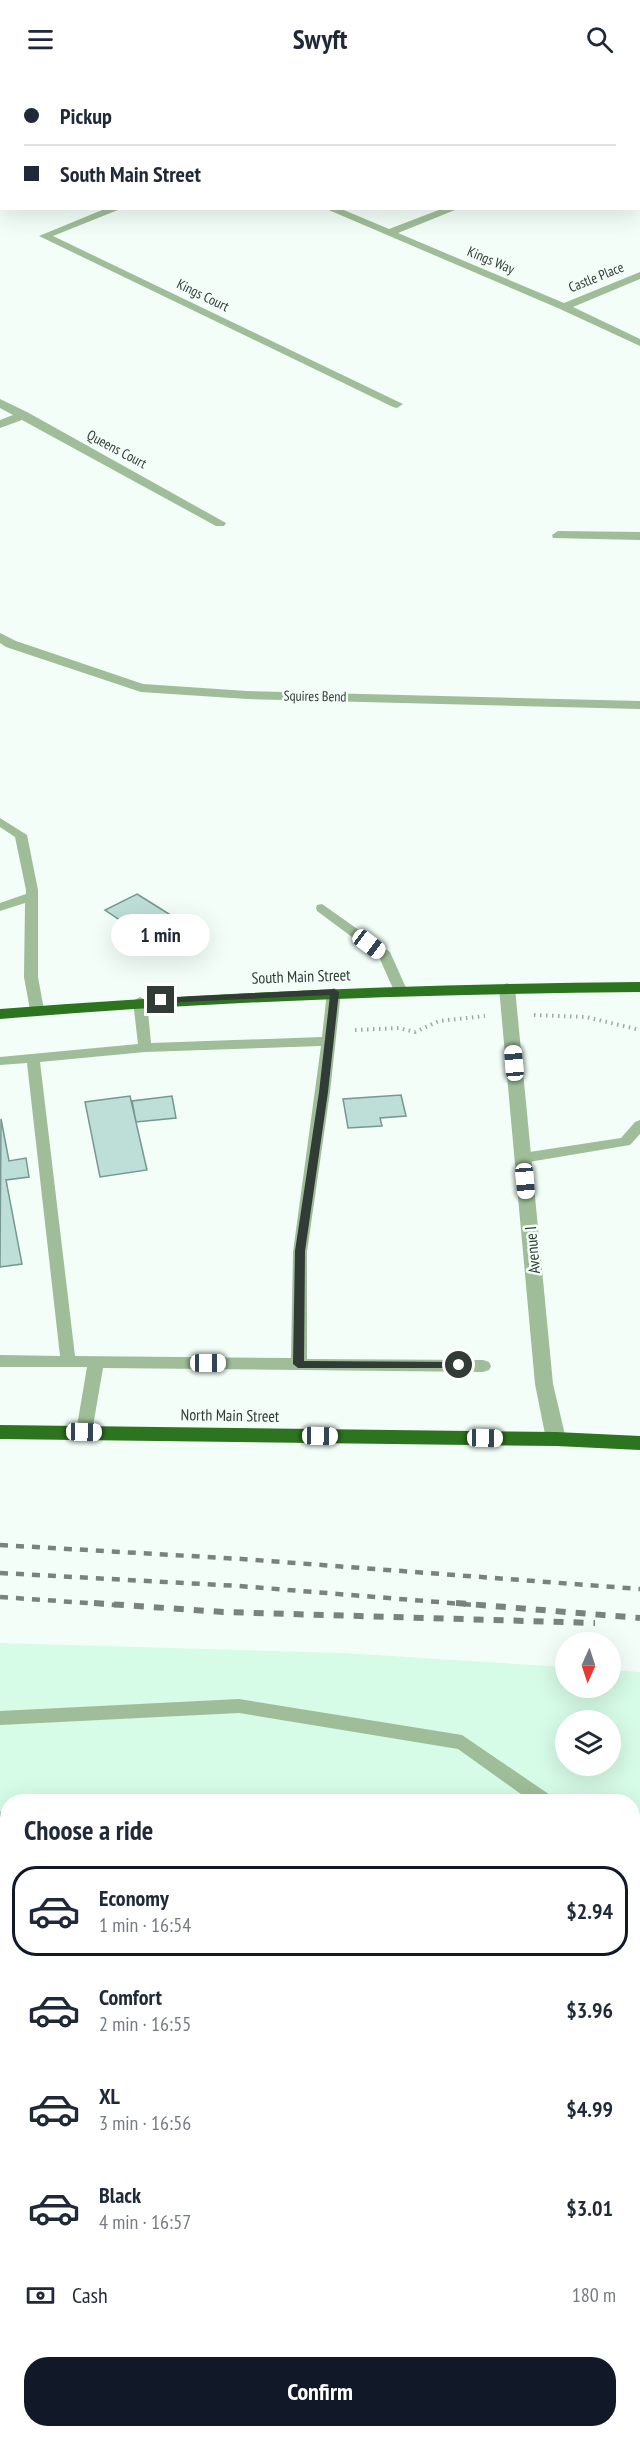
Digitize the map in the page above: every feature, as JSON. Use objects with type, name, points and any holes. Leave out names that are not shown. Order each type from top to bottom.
[{"type":"highway","name":"South Main Street","points":[[0,1014],[140,1001],[334,992],[640,987]]},
{"type":"highway","name":"North Main Street","points":[[0,1432],[556,1439],[640,1443]]},
{"type":"street","name":"Kings Court","points":[[113,210],[45,236],[397,404]]},
{"type":"street","name":"Kings Way","points":[[334,210],[564,307],[640,343]]},
{"type":"street","points":[[388,233],[450,210]]},
{"type":"street","name":"Castle Place","points":[[564,307],[640,275]]},
{"type":"street","name":"Queens Court","points":[[0,403],[220,522]]},
{"type":"street","points":[[0,424],[23,415]]},
{"type":"street","points":[[558,535],[640,536]]},
{"type":"street","name":"Squires Bend","points":[[0,638],[11,644],[141,688],[247,695],[640,705]]},
{"type":"street","name":"Avenue I","points":[[507,988],[544,1384],[556,1439]]},
{"type":"lane","points":[[0,822],[21,835],[32,896],[31,977],[37,1010]]},
{"type":"lane","points":[[0,907],[32,896]]},
{"type":"lane","points":[[322,908],[385,955],[400,990]]},
{"type":"lane","points":[[298,1364],[300,1251],[323,1092],[334,992]]},
{"type":"lane","points":[[140,1001],[145,1048]]},
{"type":"lane","points":[[0,1061],[145,1048],[328,1041]]},
{"type":"lane","points":[[33,1058],[68,1362]]},
{"type":"lane","points":[[523,1158],[625,1142],[640,1125]]},
{"type":"lane","points":[[0,1361],[483,1366]]},
{"type":"lane","points":[[84,1432],[96,1362]]},
{"type":"lane","points":[[0,1718],[239,1706],[462,1742],[536,1794]]},
{"type":"shaded area","points":[[0,1643],[344,1653],[555,1666],[555,1698],[621,1698],[621,1671],[640,1672],[640,1794],[0,1794]]},
{"type":"building","points":[[137,894],[193,929],[160,947],[105,910]]},
{"type":"building","points":[[401,1095],[406,1116],[380,1118],[382,1126],[348,1128],[343,1099]]},
{"type":"building","points":[[130,1096],[147,1170],[100,1177],[85,1102]]},
{"type":"building","points":[[172,1096],[176,1118],[136,1122],[132,1101]]},
{"type":"building","points":[[1,1119],[9,1161],[26,1158],[29,1177],[6,1180],[22,1264],[0,1267]]},
{"type":"railway","points":[[0,1545],[242,1559],[640,1589]]},
{"type":"railway","points":[[0,1573],[239,1586],[475,1605]]},
{"type":"railway","points":[[0,1597],[116,1605]]},
{"type":"railway","points":[[94,1603],[223,1612],[595,1623]]},
{"type":"railway","points":[[456,1603],[640,1618]]},
{"type":"route","points":[[161,1000],[334,992],[323,1092],[300,1251],[298,1364],[459,1365]]}]
